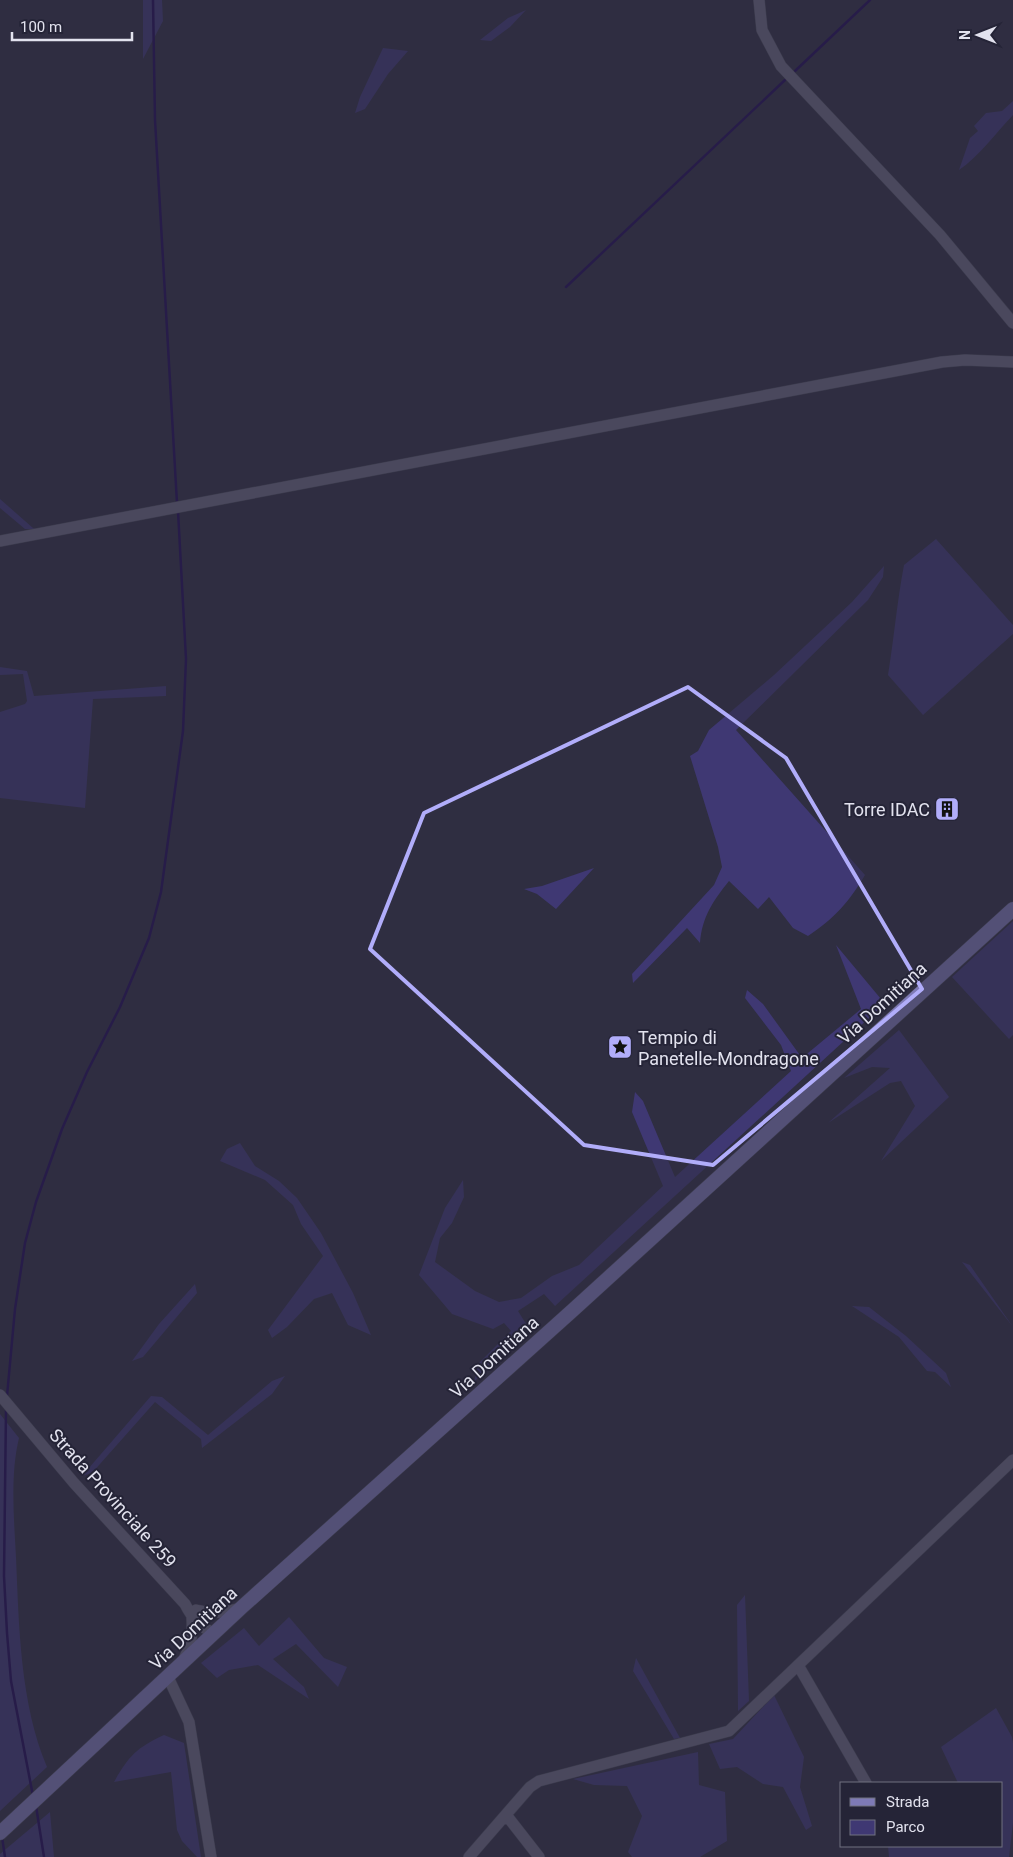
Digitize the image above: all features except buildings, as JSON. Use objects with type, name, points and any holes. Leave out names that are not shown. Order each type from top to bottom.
[{"type":"main road","name":"Via Domitiana","points":[[0,1833],[242,1607],[573,1310],[1013,909]]},
{"type":"street","points":[[759,0],[762,30],[781,66],[940,235],[1013,323]]},
{"type":"street","points":[[0,541],[942,362],[965,360],[1013,362]]},
{"type":"street","name":"Strada Provinciale 259","points":[[0,1395],[74,1483],[194,1614],[203,1628],[215,1634]]},
{"type":"street","points":[[469,1857],[507,1816],[525,1792],[538,1781],[729,1731],[1013,1460]]},
{"type":"street","points":[[194,1614],[226,1613],[242,1607]]},
{"type":"street","name":"Strada Provinciale 259","points":[[181,1665],[190,1648],[194,1614]]},
{"type":"street","points":[[798,1666],[865,1782]]},
{"type":"street","points":[[168,1677],[189,1722],[210,1857]]},
{"type":"street","points":[[507,1816],[539,1857]]},
{"type":"highlighted area","points":[[688,687],[786,758],[922,989],[713,1165],[584,1145],[370,949],[424,813]]},
{"type":"green space","points":[[143,0],[162,0],[163,21],[143,59]]},
{"type":"green space","points":[[526,10],[510,27],[491,41],[480,40],[508,18]]},
{"type":"green space","points":[[383,48],[408,51],[388,74],[365,109],[355,113],[360,97]]},
{"type":"green space","points":[[1013,101],[1013,115],[980,152],[959,170],[970,138],[978,131],[974,126],[986,113],[1002,111]]},
{"type":"green space","points":[[0,499],[33,528],[39,530],[25,529],[0,508]]},
{"type":"green space","points":[[936,539],[1013,625],[1013,634],[923,715],[888,675],[904,565]]},
{"type":"green space","points":[[884,566],[883,577],[868,600],[736,730],[865,875],[853,894],[840,909],[826,923],[808,936],[793,928],[769,897],[758,909],[729,881],[709,910],[703,925],[700,943],[687,928],[633,983],[632,974],[714,885],[722,867],[718,847],[690,756],[698,751],[709,730],[774,675],[852,602]]},
{"type":"green space","points":[[0,667],[27,671],[34,696],[166,686],[166,696],[93,699],[85,808],[0,798],[0,712],[25,704],[27,701],[23,674],[0,675]]},
{"type":"green space","points":[[594,868],[556,909],[537,894],[524,889],[542,886]]},
{"type":"green space","points":[[1013,921],[1013,1035],[1009,1039],[952,977]]},
{"type":"green space","points":[[836,945],[881,999],[881,1007],[555,1306],[544,1294],[518,1311],[528,1327],[474,1382],[478,1364],[511,1331],[504,1323],[493,1329],[452,1314],[419,1275],[445,1208],[463,1180],[464,1197],[452,1223],[440,1238],[435,1262],[475,1291],[499,1302],[521,1298],[552,1276],[579,1265],[663,1186],[632,1112],[635,1092],[643,1101],[675,1177],[791,1071],[781,1045],[745,998],[747,990],[763,1004],[802,1058],[861,1009]]},
{"type":"green space","points":[[899,1030],[949,1097],[881,1161],[915,1106],[901,1081],[890,1083],[828,1123],[890,1068],[872,1067],[844,1078]]},
{"type":"green space","points":[[240,1143],[255,1166],[279,1181],[297,1198],[321,1233],[353,1293],[371,1335],[348,1325],[332,1293],[314,1299],[287,1327],[272,1338],[268,1330],[323,1256],[301,1224],[293,1205],[265,1180],[220,1161],[227,1149]]},
{"type":"green space","points":[[962,1262],[970,1265],[1013,1327]]},
{"type":"green space","points":[[195,1284],[197,1293],[143,1357],[132,1361],[159,1324]]},
{"type":"green space","points":[[852,1306],[869,1307],[906,1336],[946,1373],[951,1387],[935,1372],[927,1371],[899,1337]]},
{"type":"green space","points":[[285,1376],[272,1394],[202,1448],[201,1439],[155,1402],[92,1473],[82,1476],[151,1396],[162,1397],[208,1435],[272,1381]]},
{"type":"green space","points":[[0,1414],[19,1438],[14,1467],[13,1497],[22,1664],[31,1717],[47,1767],[0,1811]]},
{"type":"green space","points":[[745,1595],[749,1701],[738,1711],[737,1605]]},
{"type":"green space","points":[[289,1617],[324,1658],[347,1667],[338,1687],[296,1644],[273,1659],[304,1687],[309,1699],[258,1665],[229,1670],[217,1678],[201,1663],[244,1628],[259,1646]]},
{"type":"green space","points":[[636,1658],[680,1738],[674,1739],[633,1671]]},
{"type":"green space","points":[[774,1695],[804,1757],[800,1787],[812,1826],[806,1830],[783,1787],[763,1784],[737,1767],[720,1769],[709,1744],[733,1739]]},
{"type":"green space","points":[[996,1708],[1012,1737],[1013,1743],[1013,1823],[1009,1857],[889,1857],[888,1847],[1003,1847],[1003,1782],[958,1782],[941,1747]]},
{"type":"green space","points":[[164,1735],[184,1743],[201,1857],[197,1857],[182,1841],[177,1830],[171,1772],[114,1782],[134,1754],[146,1744]]},
{"type":"green space","points":[[698,1752],[699,1785],[725,1792],[727,1841],[700,1857],[632,1857],[628,1852],[642,1816],[627,1786],[594,1785],[573,1779]]},
{"type":"green space","points":[[50,1812],[54,1857],[0,1857],[0,1854]]},
{"type":"waterway","points":[[153,0],[155,120],[177,503]]},
{"type":"waterway","points":[[795,71],[870,0]]},
{"type":"waterway","points":[[566,287],[785,80]]},
{"type":"waterway","points":[[7,1396],[15,1309],[25,1243],[36,1202],[62,1129],[87,1072],[120,1007],[149,938],[161,892],[183,731],[186,659],[178,511]]},
{"type":"waterway","points":[[6,1409],[4,1576],[7,1633],[11,1681],[33,1796]]},
{"type":"waterway","points":[[36,1806],[44,1857]]},
{"type":"waterway","points":[[2,1837],[5,1857]]},
{"type":"place","name":"Torre IDAC","points":[[947,809]]},
{"type":"place","name":"Tempio di Panetelle-Mondragone","points":[[620,1047]]}]
